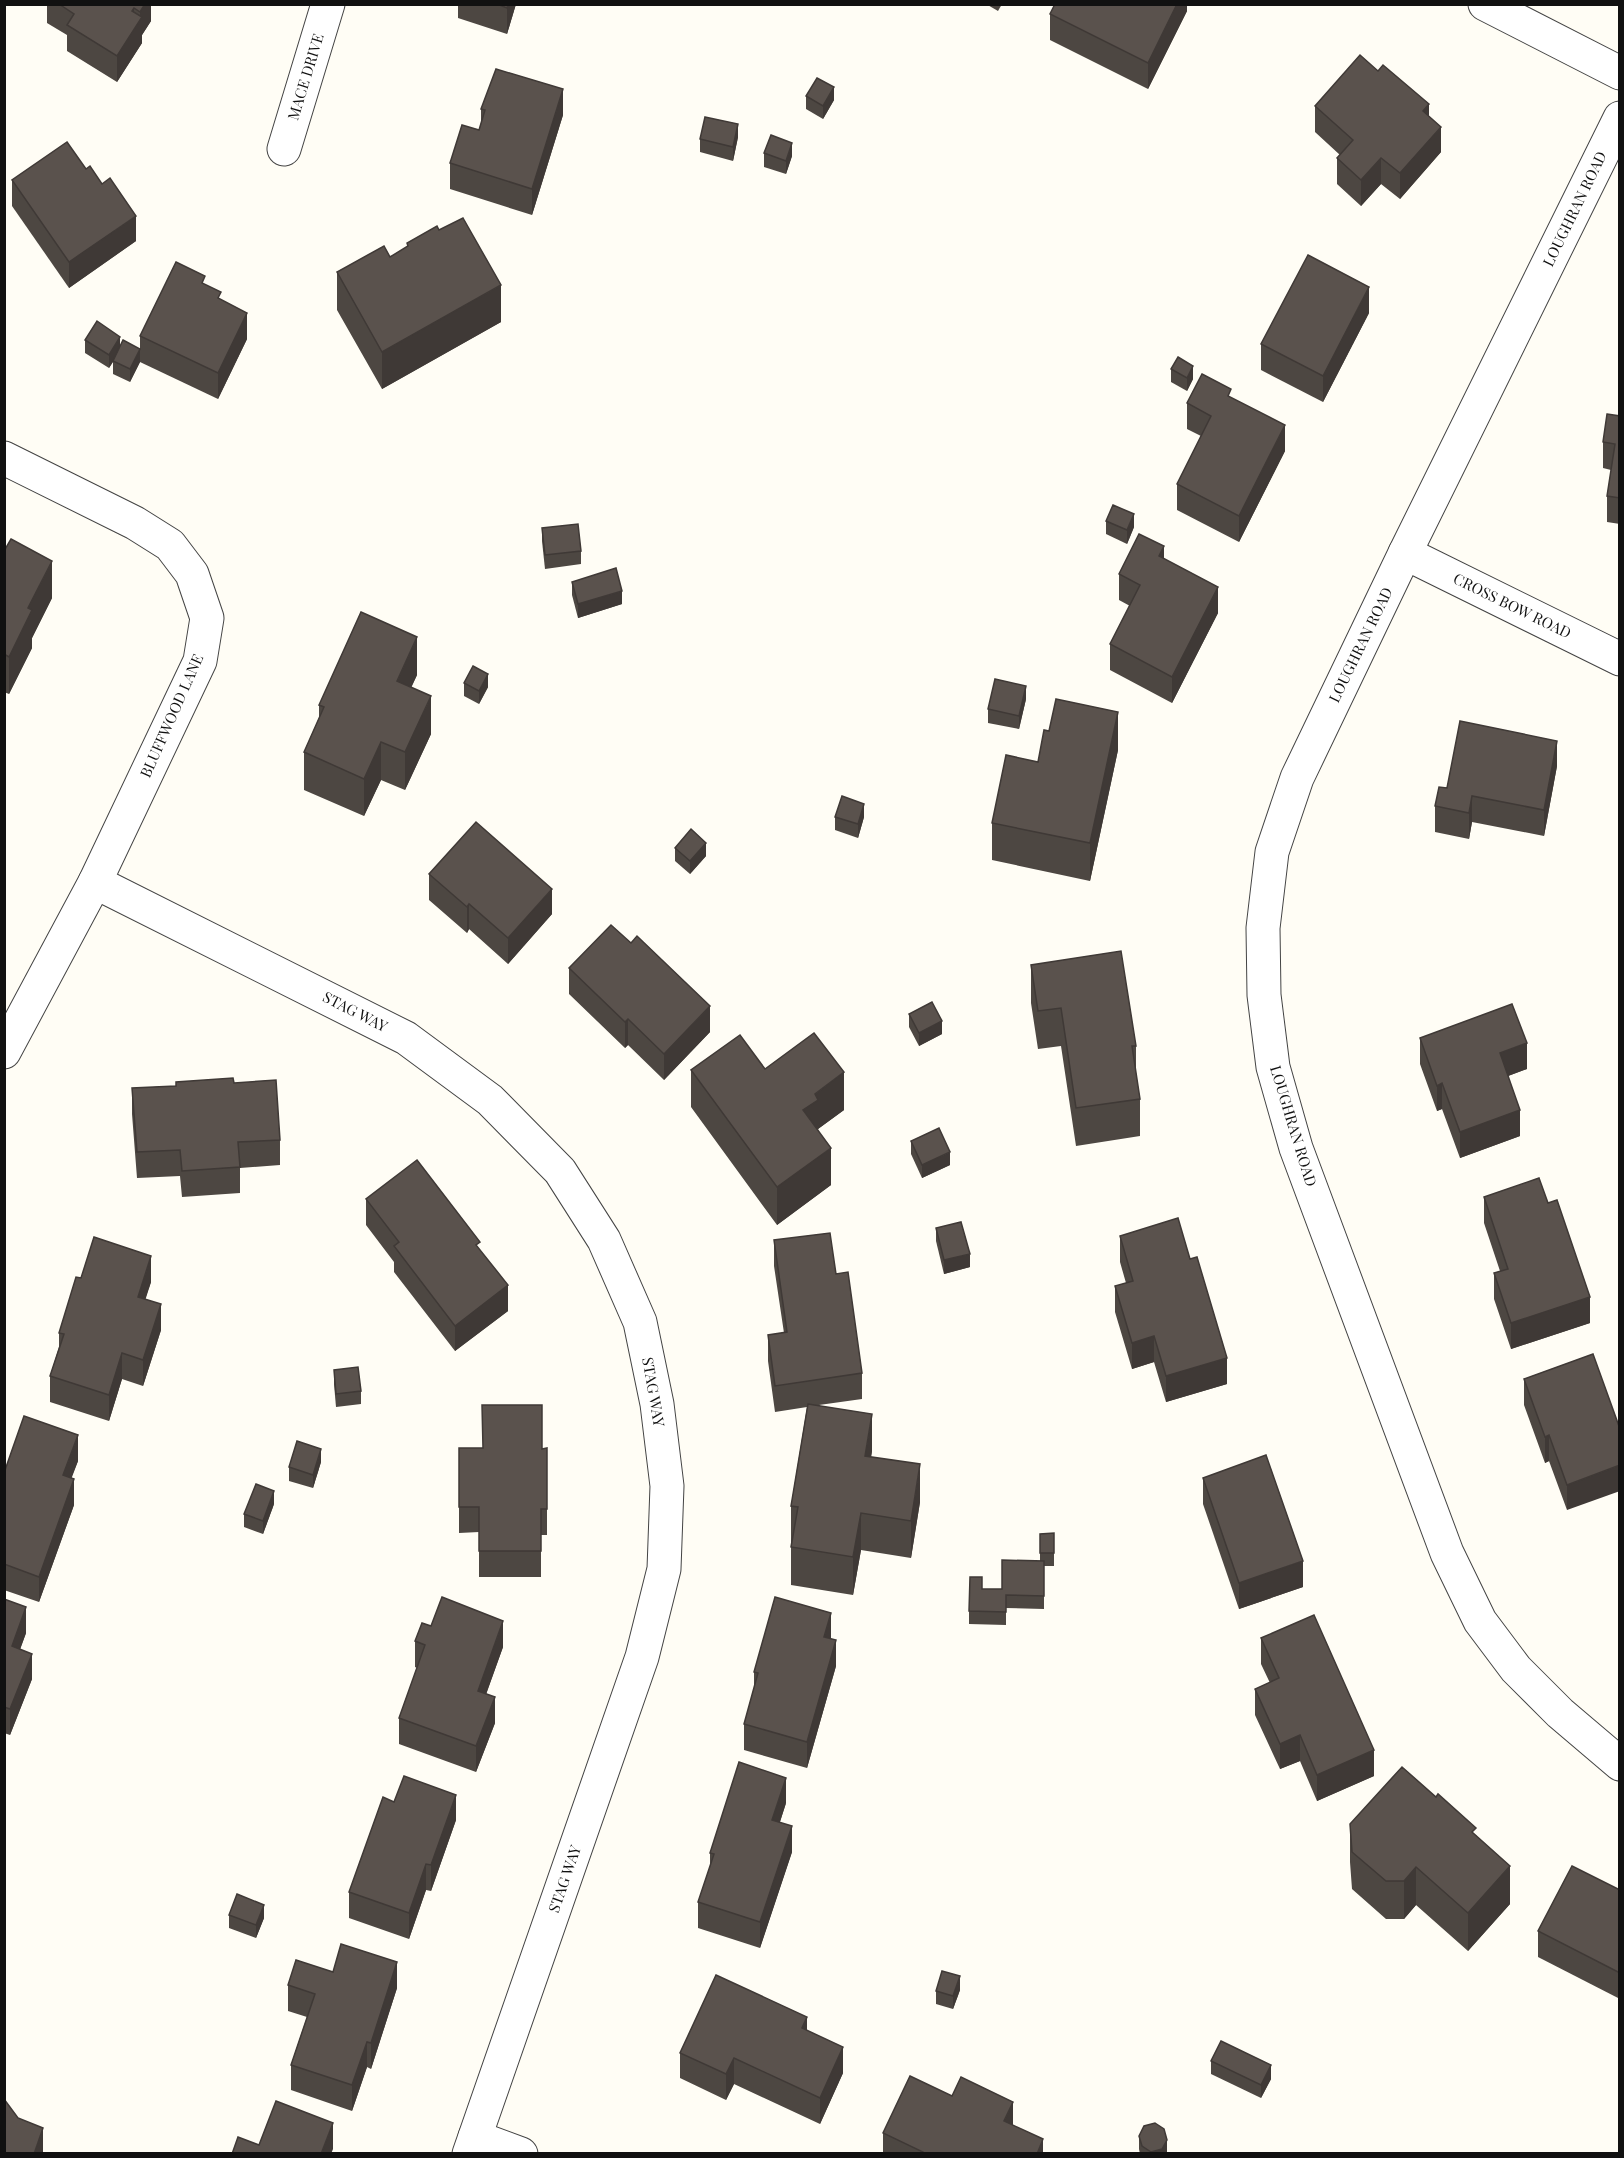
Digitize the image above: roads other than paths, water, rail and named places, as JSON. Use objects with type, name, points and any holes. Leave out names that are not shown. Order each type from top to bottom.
[{"type":"street","name":"MACE DRIVE","points":[[284,148],[328,4]]},
{"type":"street","points":[[1485,4],[1620,73]]},
{"type":"street","name":"LOUGHRAN ROAD","points":[[1620,118],[1405,553],[1297,778],[1272,852],[1263,928],[1264,995],[1274,1067],[1296,1148],[1447,1553],[1480,1622],[1516,1669],[1560,1713],[1620,1764]]},
{"type":"street","name":"BLUFFWOOD LANE","points":[[4,458],[135,523],[170,545],[192,574],[207,618],[200,661],[95,882],[4,1052]]},
{"type":"street","name":"CROSS BOW ROAD","points":[[1405,553],[1620,660]]},
{"type":"street","name":"STAG WAY","points":[[95,882],[406,1038],[490,1100],[560,1171],[603,1240],[640,1322],[657,1404],[667,1486],[664,1569],[642,1657],[472,2145]]},
{"type":"street","points":[[472,2145],[521,2154]]}]
